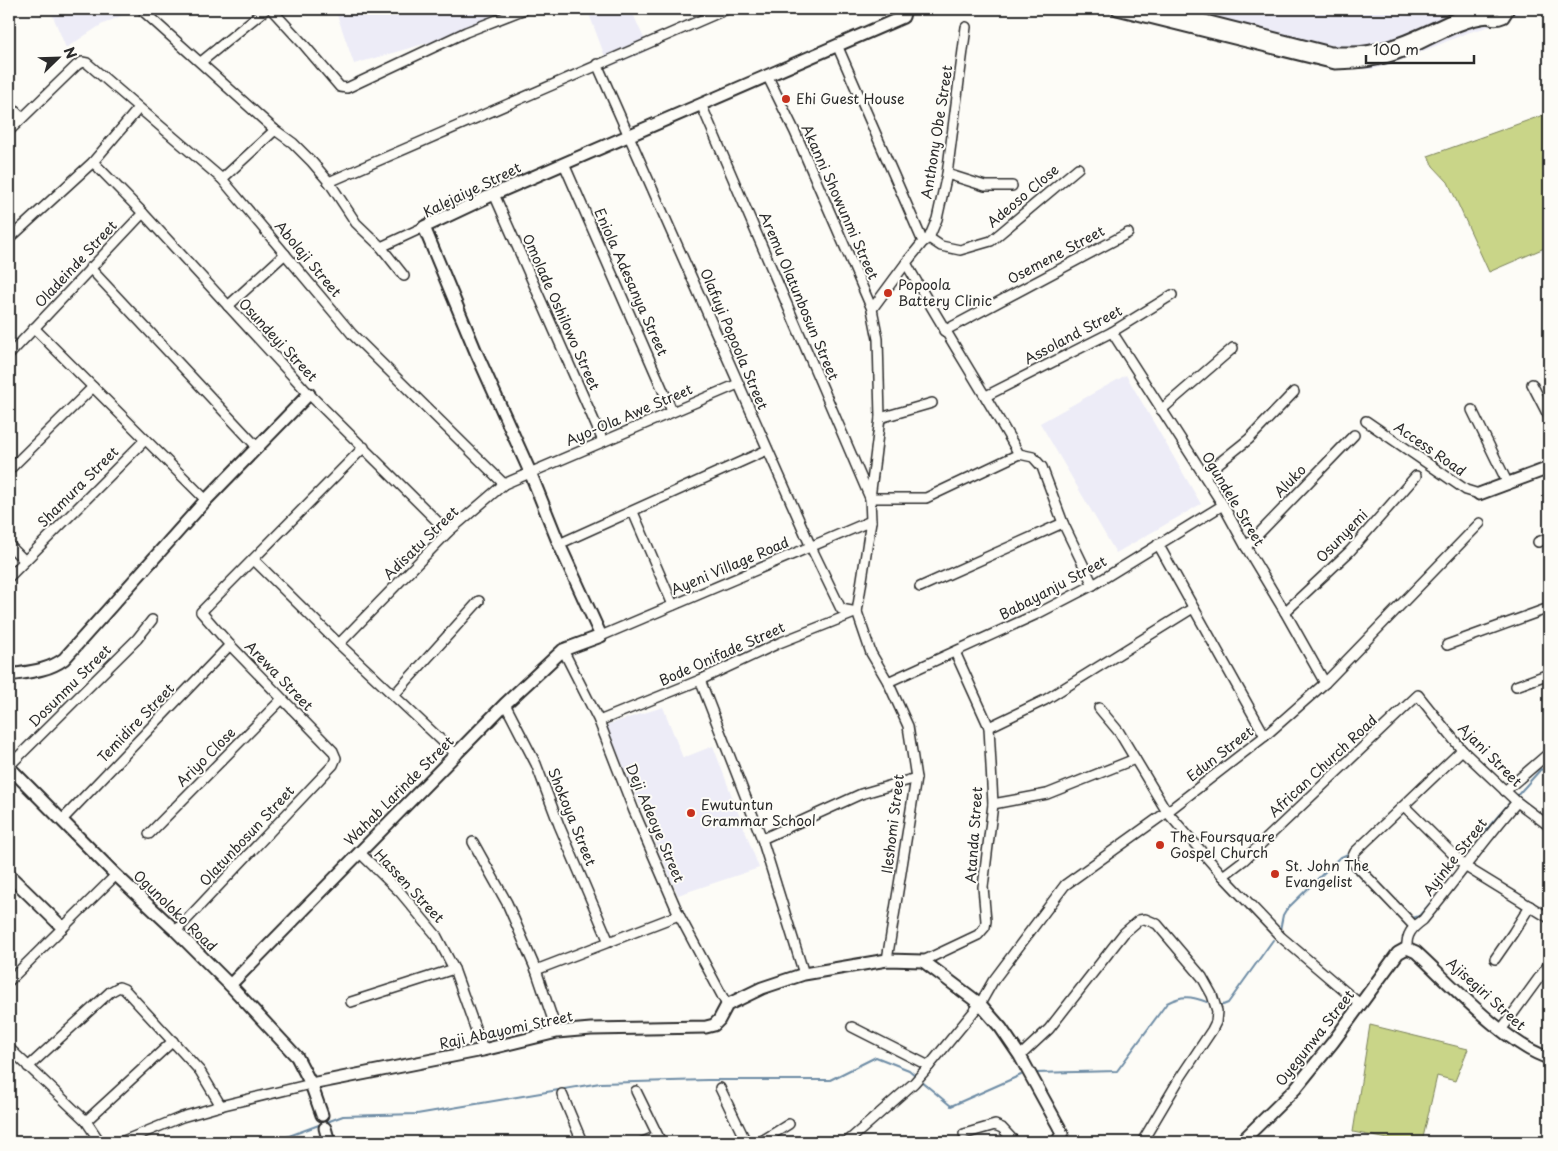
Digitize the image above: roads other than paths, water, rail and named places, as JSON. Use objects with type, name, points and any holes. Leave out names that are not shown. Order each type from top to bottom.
[{"type":"street","points":[[200,62],[266,9]]},
{"type":"street","points":[[271,9],[334,81],[340,87],[347,88],[466,32],[525,9]]},
{"type":"street","points":[[329,182],[727,9]]},
{"type":"street","name":"Kalejaiye Street","points":[[601,636],[559,544],[530,472],[476,352],[424,227],[494,194],[767,74],[903,17],[905,9]]},
{"type":"street","points":[[1117,9],[1335,62],[1360,62],[1379,59],[1400,52],[1486,13],[1498,19],[1514,9]]},
{"type":"street","points":[[1158,9],[1332,53],[1351,53],[1372,51],[1395,44],[1466,14],[1473,9]]},
{"type":"street","points":[[144,12],[275,130],[293,143],[329,182],[356,223],[381,247],[404,276]]},
{"type":"street","name":"Anthony Obe Street","points":[[872,309],[906,262],[926,240],[937,219],[947,174],[966,27]]},
{"type":"street","points":[[837,45],[926,240]]},
{"type":"street","name":"Abolaji Street","points":[[22,118],[77,65],[82,62],[87,63],[222,179],[352,334],[504,484]]},
{"type":"street","name":"Olafuyi Popoola Street","points":[[597,64],[811,547],[841,609],[857,612]]},
{"type":"street","name":"Akanni Showunmi Street","points":[[767,74],[795,132],[872,309],[878,339],[880,418],[870,498],[871,521],[857,612]]},
{"type":"street","name":"Aremu Olatunbosun Street","points":[[702,104],[870,498]]},
{"type":"street","points":[[9,106],[22,118],[9,130]]},
{"type":"street","points":[[9,239],[93,162],[139,108]]},
{"type":"street","points":[[222,179],[275,130]]},
{"type":"street","name":"Osundeyi Street","points":[[93,162],[143,213],[309,394],[448,532]]},
{"type":"street","name":"Eniola Adesanya Street","points":[[564,164],[672,411]]},
{"type":"street","name":"Adeoso Close","points":[[926,240],[941,246],[960,250],[991,241],[1078,168]]},
{"type":"street","points":[[947,174],[985,186],[1012,186]]},
{"type":"street","name":"Omolade Oshilowo Street","points":[[494,194],[602,441]]},
{"type":"street","name":"Oladeinde Street","points":[[9,355],[143,213]]},
{"type":"street","points":[[381,247],[424,227]]},
{"type":"street","name":"Osemene Street","points":[[944,330],[1128,233]]},
{"type":"street","points":[[228,306],[285,254]]},
{"type":"street","points":[[906,262],[944,330],[986,396],[1019,454]]},
{"type":"street","points":[[90,268],[258,448]]},
{"type":"street","name":"Assoland Street","points":[[986,396],[1112,332],[1172,295]]},
{"type":"street","points":[[34,328],[206,500]]},
{"type":"street","name":"Ogundele Street","points":[[1112,332],[1223,505],[1325,683]]},
{"type":"street","points":[[1161,410],[1233,348]]},
{"type":"street","name":"Ayo-Ola Awe Street","points":[[530,472],[738,384]]},
{"type":"street","points":[[1532,384],[1549,417]]},
{"type":"street","points":[[9,470],[93,387]]},
{"type":"street","points":[[1204,475],[1249,439],[1294,392]]},
{"type":"street","points":[[9,675],[37,671],[55,665],[64,659],[206,500],[309,394]]},
{"type":"street","points":[[880,418],[932,403]]},
{"type":"street","points":[[1472,410],[1508,484]]},
{"type":"street","name":"Access Road","points":[[1366,421],[1466,490],[1480,494]]},
{"type":"street","name":"Aluko","points":[[1246,547],[1354,435]]},
{"type":"street","name":"Shamura Street","points":[[9,577],[145,440]]},
{"type":"street","points":[[364,447],[254,560],[456,755]]},
{"type":"street","points":[[559,544],[767,450]]},
{"type":"street","points":[[870,498],[926,498],[1019,454],[1033,457],[1042,467],[1064,523],[1093,585]]},
{"type":"street","points":[[1480,494],[1549,468]]},
{"type":"street","name":"Adisatu Street","points":[[339,644],[448,532],[504,484],[530,472]]},
{"type":"street","name":"Osunyemi","points":[[1285,612],[1350,551],[1416,476]]},
{"type":"street","name":"Babayanju Street","points":[[888,682],[1037,614],[1093,585],[1223,505]]},
{"type":"street","points":[[633,512],[673,605]]},
{"type":"street","name":"Ayeni Village Road","points":[[601,636],[871,521]]},
{"type":"street","name":"Edun Street","points":[[848,1142],[868,1122],[914,1083],[929,1066],[980,1004],[993,981],[1065,885],[1167,812],[1265,736],[1325,683],[1480,522]]},
{"type":"street","points":[[920,587],[1064,523]]},
{"type":"street","points":[[1538,542],[1549,538]]},
{"type":"street","points":[[1158,544],[1265,736]]},
{"type":"street","points":[[9,545],[24,560]]},
{"type":"street","name":"Arewa Street","points":[[254,560],[201,612],[230,645],[333,751],[336,758]]},
{"type":"street","points":[[394,695],[479,601]]},
{"type":"street","points":[[989,727],[1045,700],[1193,608]]},
{"type":"street","points":[[1447,644],[1549,608]]},
{"type":"street","name":"Bode Onifade Street","points":[[599,721],[700,680],[779,644],[857,612]]},
{"type":"street","name":"Ileshomi Street","points":[[857,612],[871,653],[888,682],[908,726],[916,778],[887,960]]},
{"type":"street","name":"Dosunmu Street","points":[[9,767],[137,639],[150,622]]},
{"type":"street","name":"Wahab Larinde Street","points":[[230,985],[504,704],[563,650],[601,636]]},
{"type":"street","name":"Temidire Street","points":[[62,820],[230,645]]},
{"type":"street","name":"Deji Adeoye Street","points":[[563,650],[599,721],[634,811],[679,915],[727,1005]]},
{"type":"street","name":"Atanda Street","points":[[924,961],[978,935],[985,927],[986,921],[984,887],[993,804],[989,727],[955,652]]},
{"type":"street","points":[[1516,686],[1549,674]]},
{"type":"street","points":[[700,680],[762,839],[804,974]]},
{"type":"street","name":"Ajani Street","points":[[1418,695],[1462,750],[1512,798],[1549,826]]},
{"type":"street","name":"African Church Road","points":[[1223,876],[1244,860],[1418,695]]},
{"type":"street","name":"Ariyo Close","points":[[149,834],[282,699]]},
{"type":"street","name":"Shokoya Street","points":[[504,704],[536,764],[559,825],[609,942]]},
{"type":"street","points":[[1099,708],[1119,732],[1167,812],[1223,876],[1281,937],[1361,1004]]},
{"type":"street","points":[[1407,948],[1406,939],[1414,926],[1351,860],[1355,852],[1462,750]]},
{"type":"street","name":"Ayinke Street","points":[[1414,926],[1423,920],[1466,867],[1512,798],[1549,753]]},
{"type":"street","name":"Olatunbosun Street","points":[[176,931],[333,765],[336,758]]},
{"type":"street","points":[[993,804],[1047,794],[1135,758]]},
{"type":"street","name":"Ogunoloko Road","points":[[9,767],[116,875],[230,985],[297,1057],[311,1084],[322,1115]]},
{"type":"street","points":[[762,839],[861,794],[916,778]]},
{"type":"street","points":[[1404,806],[1466,867],[1549,918]]},
{"type":"street","points":[[473,842],[507,903],[536,970],[558,1032]]},
{"type":"street","name":"Hassen Street","points":[[359,852],[400,892],[436,935],[454,969],[483,1050]]},
{"type":"street","points":[[9,875],[62,927]]},
{"type":"street","points":[[9,981],[116,875]]},
{"type":"street","points":[[1495,959],[1530,906]]},
{"type":"street","points":[[536,970],[679,915]]},
{"type":"street","points":[[1020,1056],[1049,1030],[1098,965],[1132,925],[1139,920],[1145,919],[1157,924],[1202,977],[1212,995],[1217,1011],[1216,1022],[1212,1030],[1180,1078],[1142,1142]]},
{"type":"street","name":"Oyegunwa Street","points":[[1241,1142],[1295,1090],[1398,953],[1407,948]]},
{"type":"street","name":"Ajisegiri Street","points":[[1407,948],[1416,952],[1501,1030],[1522,1046],[1549,1058]]},
{"type":"street","points":[[727,1005],[762,988],[804,974],[887,960],[924,961],[980,1004],[1001,1028],[1020,1056],[1059,1127],[1062,1134],[1057,1142]]},
{"type":"street","points":[[1501,1030],[1549,964]]},
{"type":"street","points":[[350,1002],[454,969]]},
{"type":"street","points":[[28,1067],[114,988],[124,989],[200,1071],[221,1106]]},
{"type":"street","name":"Raji Abayomi Street","points":[[311,1084],[483,1050],[558,1032],[591,1029],[706,1027],[719,1020],[727,1005]]},
{"type":"street","points":[[852,1027],[929,1066]]},
{"type":"street","points":[[86,1121],[173,1041]]},
{"type":"street","points":[[9,1048],[86,1121],[100,1142]]},
{"type":"street","points":[[121,1142],[182,1118],[221,1106],[311,1084]]},
{"type":"street","points":[[720,1088],[746,1142]]},
{"type":"street","points":[[636,1091],[659,1139],[643,1142]]},
{"type":"street","points":[[562,1094],[582,1142]]},
{"type":"street","points":[[322,1115],[329,1142]]},
{"type":"street","points":[[760,1142],[789,1124]]},
{"type":"street","points":[[964,1134],[995,1124],[1002,1128],[1016,1142]]},
{"type":"waterway","points":[[1516,797],[1541,769],[1549,774]]},
{"type":"waterway","points":[[1475,847],[1486,830],[1512,800]]},
{"type":"waterway","points":[[1280,930],[1286,910],[1339,858],[1348,854]]},
{"type":"waterway","points":[[1382,886],[1413,918],[1419,916],[1439,893]]},
{"type":"waterway","points":[[1218,1005],[1228,1003],[1273,940]]},
{"type":"waterway","points":[[1035,1073],[1117,1071],[1167,1003],[1187,997],[1207,1002]]},
{"type":"waterway","points":[[273,1142],[343,1116],[417,1114],[600,1083],[707,1080],[830,1080],[876,1057],[909,1070],[916,1076]]},
{"type":"waterway","points":[[921,1081],[951,1106],[1021,1075]]},
{"type":"place","name":"Ehi Guest House","points":[[786,99]]},
{"type":"place","name":"Popoola Battery Clinic","points":[[888,293]]},
{"type":"place","name":"Ewutuntun Grammar School","points":[[691,813]]},
{"type":"place","name":"The Foursquare Gospel Church","points":[[1160,845]]},
{"type":"place","name":"St. John The Evangelist","points":[[1275,874]]}]
